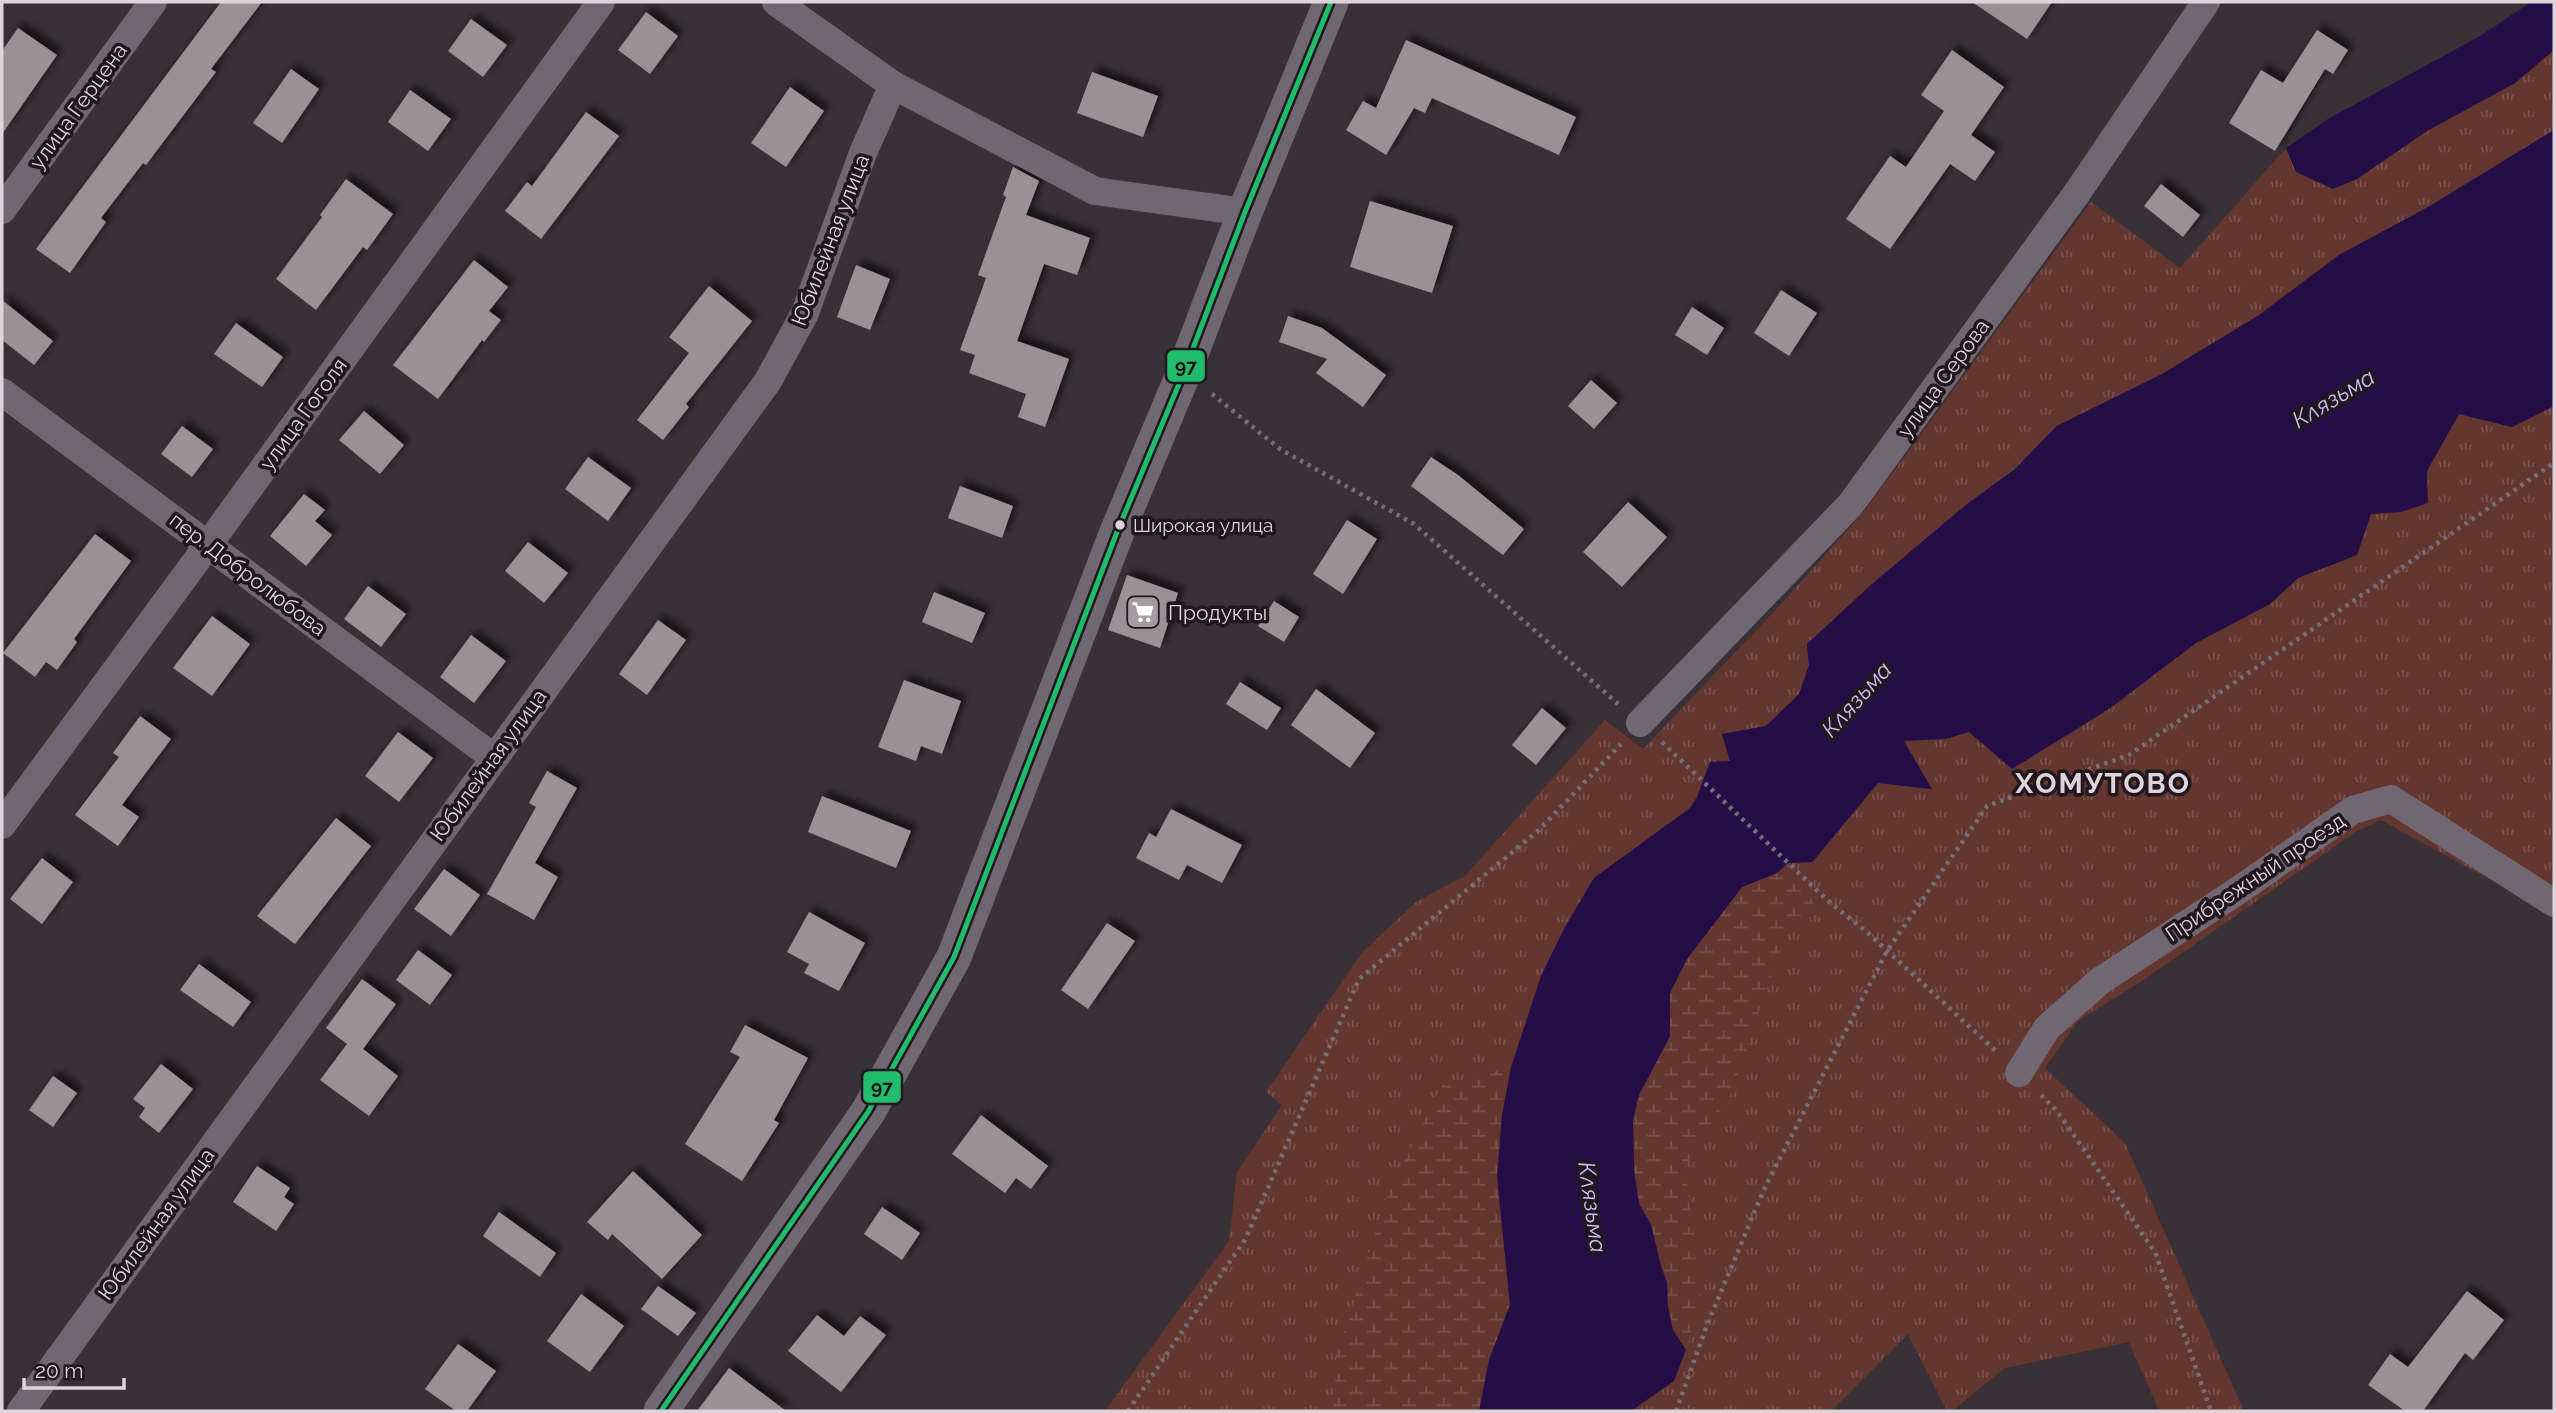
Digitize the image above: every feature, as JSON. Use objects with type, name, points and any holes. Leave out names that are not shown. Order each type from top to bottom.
[{"type":"street","name":"улица Герцена","points":[[2,210],[153,2]]},
{"type":"street","name":"улица Гоголя","points":[[2,825],[601,2]]},
{"type":"street","points":[[776,2],[893,85],[1095,191],[1245,212]]},
{"type":"street","points":[[661,1411],[868,1112],[954,957],[1117,532],[1184,372],[1245,212],[1331,2]]},
{"type":"street","name":"улица Серова","points":[[1640,723],[1851,504],[2077,193],[2206,2]]},
{"type":"street","name":"Юбилейная улица","points":[[21,1411],[768,381],[805,313],[863,153],[893,85]]},
{"type":"street","name":"пер. Добролюбова","points":[[2,392],[493,757]]},
{"type":"street","name":"Прибрежный проезд","points":[[2019,1073],[2047,1028],[2100,981],[2239,890],[2353,810],[2391,799],[2554,903]]},
{"type":"path","points":[[1128,1411],[1246,1238],[1359,979],[1539,830],[1640,723],[1414,524],[1280,449],[1184,372]]},
{"type":"path","points":[[1676,1411],[1707,1325],[1765,1187],[1888,951],[1987,806],[2129,755],[2554,463]]},
{"type":"path","points":[[1689,766],[1828,901],[1888,951],[2057,1111],[2155,1252],[2211,1411]]},
{"type":"green space","points":[[2554,50],[2554,130],[2430,206],[2339,255],[2259,315],[2162,374],[2057,426],[2015,469],[1967,504],[1872,584],[1807,644],[1809,665],[1800,694],[1766,726],[1722,734],[1730,761],[1710,762],[1690,808],[1594,878],[1564,929],[1541,976],[1489,1360],[1479,1411],[1105,1411],[1229,1241],[1237,1172],[1282,1105],[1266,1092],[1361,954],[1416,902],[1465,876],[1605,720],[1643,749],[1785,600],[1866,509],[2091,202],[2180,268],[2286,148],[2296,172],[2357,179],[2427,131],[2515,83]]},
{"type":"green space","points":[[2554,406],[2554,918],[2540,907],[2381,820],[2357,831],[2142,981],[2078,1021],[2045,1068],[2125,1143],[2244,1411],[2159,1411],[2129,1342],[2005,1368],[1952,1411],[1947,1411],[1908,1334],[1831,1411],[1631,1411],[1637,1406],[1651,1224],[1788,863],[1813,862],[1878,783],[1931,789],[1903,741],[1945,739],[1969,732],[2109,709],[2196,643],[2270,604],[2298,578],[2326,566],[2371,513],[2401,512],[2459,414],[2512,427]]},
{"type":"green space","points":[[1788,863],[1798,870],[1814,904],[1784,938],[1732,1091],[1685,1166],[1701,1298],[1686,1350],[1673,1330],[1668,1307],[1667,1282],[1651,1224],[1639,1204],[1634,1170],[1633,1120],[1639,1095],[1670,1036],[1670,993],[1687,959],[1742,887],[1777,873]]},
{"type":"green space","points":[[1511,1067],[1502,1115],[1497,1177],[1510,1305],[1489,1360],[1479,1411],[1333,1411],[1337,1355],[1386,1198],[1442,1085]]},
{"type":"water","points":[[2531,2],[2554,2],[2554,50],[2515,83],[2427,131],[2357,179],[2333,189],[2296,172],[2286,148],[2328,119],[2480,36]]},
{"type":"water","name":"Клязьма","points":[[2554,130],[2554,406],[2512,427],[2459,414],[2427,471],[2428,503],[2401,512],[2371,514],[2357,555],[2298,578],[2270,604],[2196,643],[2109,709],[2012,769],[1969,732],[1945,739],[1904,741],[1932,789],[1878,783],[1812,862],[1788,863],[1777,873],[1742,887],[1687,959],[1670,993],[1670,1036],[1639,1095],[1633,1120],[1634,1170],[1639,1204],[1651,1224],[1667,1282],[1668,1307],[1673,1330],[1686,1350],[1674,1381],[1631,1411],[1479,1411],[1489,1360],[1510,1305],[1497,1177],[1502,1115],[1511,1067],[1541,976],[1564,929],[1594,878],[1690,808],[1710,762],[1730,761],[1722,734],[1766,726],[1799,694],[1809,665],[1807,644],[1872,584],[1967,504],[2015,469],[2057,426],[2162,374],[2259,315],[2339,255],[2430,206]]},
{"type":"building","points":[[221,2],[262,2],[211,69],[216,72],[146,165],[143,163],[101,218],[106,222],[70,273],[36,249]]},
{"type":"building","points":[[1972,2],[2052,2],[2027,39]]},
{"type":"building","points":[[646,12],[678,36],[650,74],[618,50]]},
{"type":"building","points":[[471,19],[507,45],[483,77],[448,51]]},
{"type":"building","points":[[18,28],[57,55],[2,134],[2,51]]},
{"type":"building","points":[[2317,30],[2348,50],[2333,74],[2325,69],[2275,151],[2229,123],[2261,70],[2283,83]]},
{"type":"building","points":[[1406,40],[1576,117],[1559,155],[1432,98],[1425,113],[1414,108],[1386,155],[1346,130],[1363,101],[1376,108]]},
{"type":"building","points":[[1952,50],[2004,87],[1971,135],[1995,152],[1975,181],[1950,164],[1890,249],[1846,219],[1890,156],[1906,167],[1944,111],[1921,95]]},
{"type":"building","points":[[291,69],[319,89],[282,143],[253,123]]},
{"type":"building","points":[[1092,72],[1158,96],[1143,137],[1077,113]]},
{"type":"building","points":[[790,87],[824,111],[786,167],[751,143]]},
{"type":"building","points":[[410,90],[451,119],[428,151],[388,122]]},
{"type":"building","points":[[586,112],[619,136],[541,239],[505,211],[527,182],[532,186]]},
{"type":"building","points":[[1013,167],[1039,181],[1026,215],[1090,238],[1077,275],[1044,264],[1017,341],[1069,359],[1045,427],[1018,417],[1026,394],[969,373],[975,355],[960,350],[986,278],[978,275],[1006,197],[1003,195]]},
{"type":"building","points":[[346,179],[393,214],[367,250],[363,247],[316,310],[276,279],[322,217],[320,215]]},
{"type":"building","points":[[2161,184],[2200,215],[2183,237],[2144,206]]},
{"type":"building","points":[[1370,201],[1453,226],[1432,293],[1350,267]]},
{"type":"building","points":[[474,260],[508,287],[489,311],[501,320],[484,342],[482,340],[438,399],[393,365]]},
{"type":"building","points":[[856,265],[890,279],[870,330],[837,317]]},
{"type":"building","points":[[709,286],[752,321],[686,404],[689,407],[663,440],[637,420],[689,353],[669,337]]},
{"type":"building","points":[[1781,290],[1817,313],[1789,356],[1754,333]]},
{"type":"building","points":[[2,300],[53,341],[34,365],[2,340]]},
{"type":"building","points":[[1692,307],[1724,328],[1707,355],[1675,335]]},
{"type":"building","points":[[1288,316],[1322,328],[1386,375],[1363,407],[1316,373],[1327,359],[1279,342]]},
{"type":"building","points":[[236,323],[283,357],[262,387],[214,354]]},
{"type":"building","points":[[1591,380],[1617,403],[1594,429],[1568,406]]},
{"type":"building","points":[[364,411],[404,445],[380,474],[339,440]]},
{"type":"building","points":[[182,426],[213,449],[192,477],[161,454]]},
{"type":"building","points":[[588,457],[631,488],[608,521],[565,489]]},
{"type":"building","points":[[1431,457],[1458,475],[1524,529],[1503,555],[1411,486]]},
{"type":"building","points":[[960,486],[1013,506],[1002,538],[948,518]]},
{"type":"building","points":[[304,494],[325,510],[315,521],[332,535],[306,566],[270,536]]},
{"type":"building","points":[[1628,502],[1667,537],[1622,587],[1583,552]]},
{"type":"building","points":[[1347,520],[1377,539],[1343,594],[1313,574]]},
{"type":"building","points":[[95,534],[131,561],[74,639],[77,642],[57,670],[46,662],[35,677],[3,653]]},
{"type":"building","points":[[528,542],[568,573],[544,603],[505,571]]},
{"type":"building","name":"Продукты","points":[[1127,575],[1178,593],[1160,648],[1108,630]]},
{"type":"building","points":[[368,586],[406,614],[381,647],[344,619]]},
{"type":"building","points":[[934,592],[985,613],[972,643],[922,622]]},
{"type":"building","points":[[1274,601],[1299,617],[1284,642],[1258,626]]},
{"type":"building","points":[[212,616],[250,644],[212,696],[173,668]]},
{"type":"building","points":[[658,620],[686,640],[647,695],[619,674]]},
{"type":"building","points":[[471,635],[506,661],[474,703],[440,677]]},
{"type":"building","points":[[904,680],[961,701],[942,754],[921,746],[916,761],[878,747]]},
{"type":"building","points":[[1240,682],[1281,708],[1267,730],[1226,704]]},
{"type":"building","points":[[1316,689],[1375,733],[1350,768],[1291,725]]},
{"type":"building","points":[[1542,708],[1566,728],[1536,765],[1512,745]]},
{"type":"building","points":[[140,716],[171,739],[122,805],[139,817],[118,846],[75,815],[119,757],[113,753]]},
{"type":"building","points":[[398,732],[433,758],[399,802],[365,776]]},
{"type":"building","points":[[547,771],[577,788],[535,863],[558,877],[534,920],[487,894],[536,807],[529,803]]},
{"type":"building","points":[[822,796],[911,831],[896,868],[808,832]]},
{"type":"building","points":[[1171,809],[1242,845],[1222,883],[1187,865],[1179,880],[1136,858],[1149,833],[1156,837]]},
{"type":"building","points":[[336,818],[371,846],[295,944],[257,916]]},
{"type":"building","points":[[42,858],[73,882],[42,924],[10,899]]},
{"type":"building","points":[[444,869],[480,895],[451,936],[414,909]]},
{"type":"building","points":[[809,912],[865,943],[839,991],[804,973],[809,964],[787,952]]},
{"type":"building","points":[[1107,923],[1135,941],[1088,1009],[1061,990]]},
{"type":"building","points":[[418,950],[452,975],[430,1005],[396,980]]},
{"type":"building","points":[[199,964],[251,1002],[233,1027],[180,990]]},
{"type":"building","points":[[362,979],[396,1004],[363,1049],[398,1076],[369,1116],[320,1080],[347,1044],[326,1028]]},
{"type":"building","points":[[745,1025],[808,1058],[774,1120],[779,1123],[742,1181],[685,1144],[740,1057],[730,1052]]},
{"type":"building","points":[[161,1064],[193,1089],[159,1133],[139,1117],[145,1108],[133,1099]]},
{"type":"building","points":[[53,1076],[77,1093],[53,1127],[29,1110]]},
{"type":"building","points":[[981,1115],[1048,1166],[1031,1189],[1016,1178],[1005,1193],[952,1154]]},
{"type":"building","points":[[257,1166],[290,1188],[284,1197],[294,1204],[276,1231],[233,1202]]},
{"type":"building","points":[[633,1171],[702,1235],[662,1279],[612,1234],[608,1240],[587,1222]]},
{"type":"building","points":[[882,1207],[920,1233],[902,1260],[864,1234]]},
{"type":"building","points":[[499,1212],[556,1253],[540,1277],[483,1236]]},
{"type":"building","points":[[658,1286],[696,1313],[678,1336],[641,1309]]},
{"type":"building","points":[[2467,1291],[2504,1320],[2473,1360],[2465,1353],[2423,1411],[2405,1411],[2368,1385],[2390,1354],[2408,1367]]},
{"type":"building","points":[[581,1294],[624,1326],[590,1372],[547,1341]]},
{"type":"building","points":[[817,1315],[844,1336],[860,1316],[886,1335],[841,1392],[788,1351]]},
{"type":"building","points":[[458,1344],[496,1371],[467,1411],[456,1411],[425,1389]]},
{"type":"building","points":[[729,1368],[786,1411],[697,1411]]},
{"type":"transit line","name":"97","points":[[661,1411],[868,1112],[954,957],[1117,532],[1184,372],[1245,212],[1331,2]]},
{"type":"place","name":"Широкая улица","points":[[1120,525]]},
{"type":"place","name":"Продукты","points":[[1143,612]]},
{"type":"district","name":"ХОМУТОВО","points":[[2103,783]]}]
